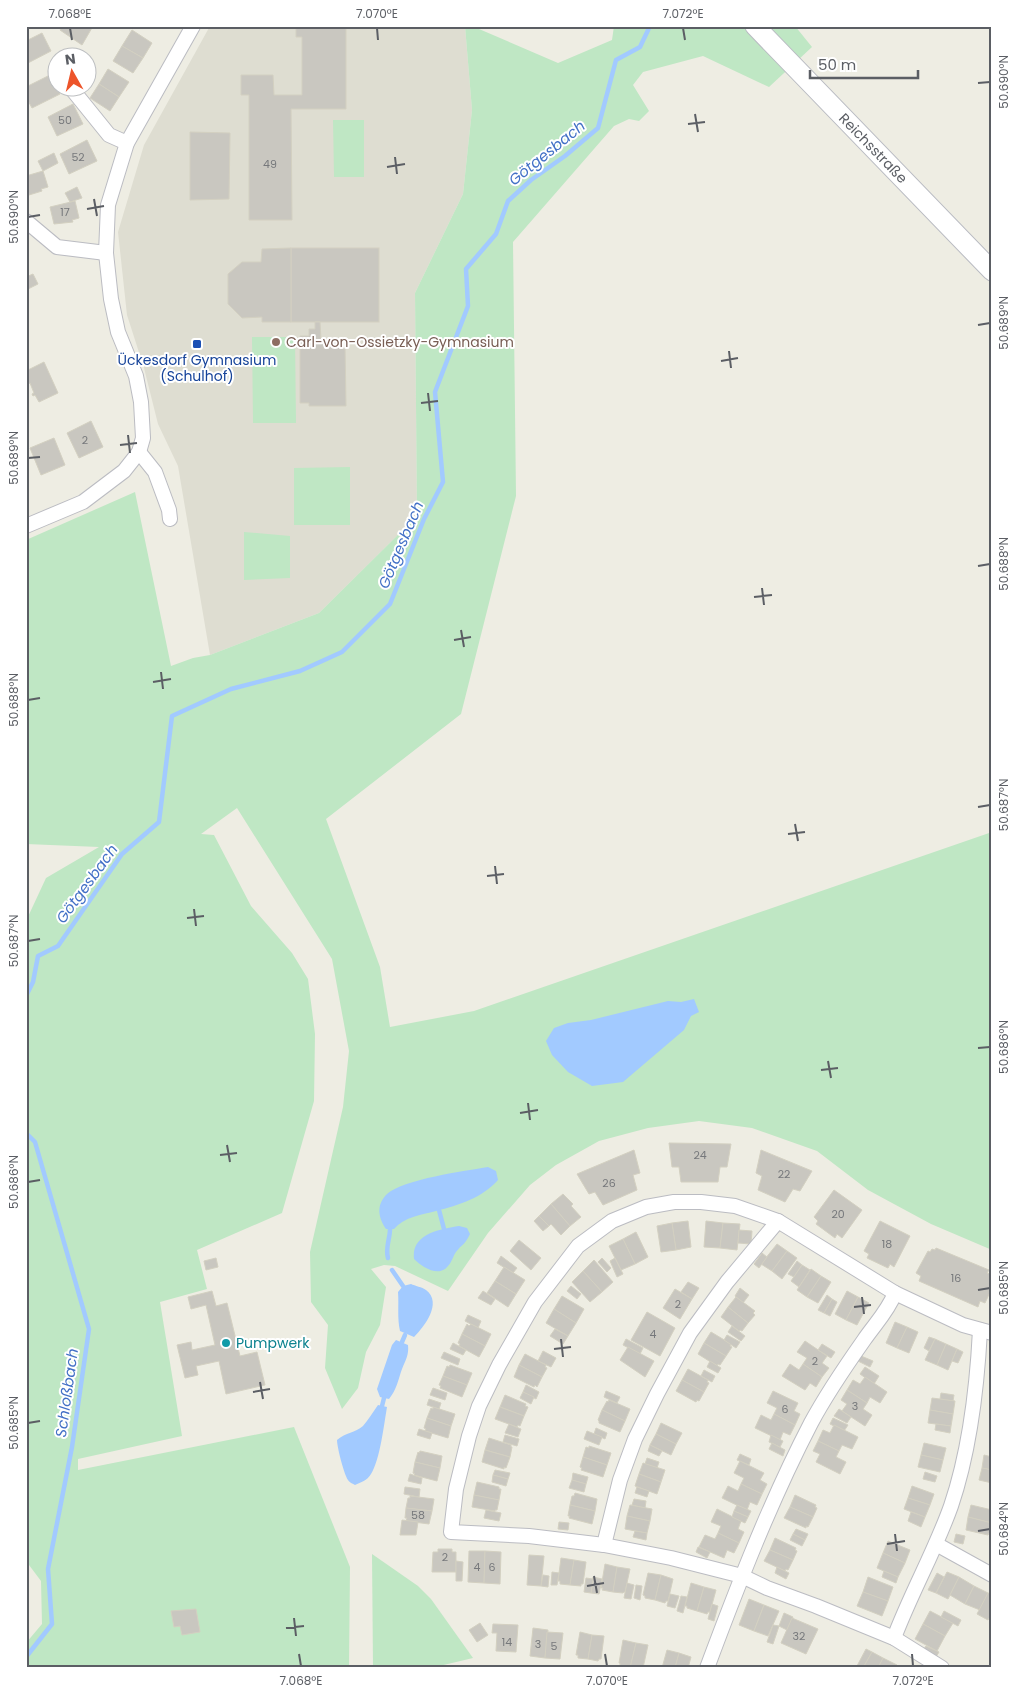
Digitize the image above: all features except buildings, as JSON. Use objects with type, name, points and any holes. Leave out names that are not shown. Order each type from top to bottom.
[{"type":"main road","name":"Reichsstraße","points":[[755,26],[992,271]]},
{"type":"street","points":[[26,526],[83,502],[124,471],[139,452],[143,438],[141,402],[136,376],[118,332],[111,300],[106,253],[108,205],[127,143],[193,26]]},
{"type":"street","points":[[78,98],[109,134],[127,143]]},
{"type":"street","points":[[26,221],[57,247],[106,253]]},
{"type":"street","points":[[139,452],[155,472],[170,519]]},
{"type":"street","points":[[894,1638],[952,1503],[965,1453],[986,1332],[963,1325],[895,1293],[778,1220],[735,1206],[701,1202],[674,1202],[646,1207],[612,1221],[578,1246],[535,1302],[499,1365],[479,1406],[469,1436],[456,1489],[451,1532],[529,1536],[604,1545],[671,1558],[742,1576],[767,1588],[894,1638],[942,1668]]},
{"type":"street","points":[[604,1545],[620,1480],[635,1439],[657,1394],[690,1333],[727,1282],[778,1220]]},
{"type":"street","points":[[707,1668],[751,1552],[811,1423],[855,1354],[890,1307],[895,1293]]},
{"type":"street","points":[[936,1544],[992,1574]]},
{"type":"shaded area","name":"Carl-von-Ossietzky-Gymnasium","points":[[210,26],[465,26],[472,110],[463,194],[415,293],[417,516],[319,613],[210,655],[178,466],[158,424],[144,368],[127,315],[118,232],[144,145]]},
{"type":"green space","points":[[465,26],[472,26],[558,63],[612,40],[614,26],[795,26],[812,47],[769,87],[703,56],[643,72],[633,85],[649,111],[639,121],[629,119],[614,126],[513,242],[516,496],[461,714],[326,819],[380,967],[390,1027],[474,1011],[992,832],[992,1250],[931,1224],[868,1190],[817,1151],[752,1128],[699,1121],[648,1128],[599,1141],[556,1165],[530,1185],[488,1233],[448,1291],[395,1266],[384,1265],[371,1269],[386,1287],[380,1325],[366,1352],[358,1388],[342,1409],[325,1368],[328,1325],[311,1302],[310,1252],[343,1107],[349,1051],[332,959],[237,808],[201,834],[214,835],[251,906],[292,953],[308,979],[315,1034],[314,1101],[282,1213],[197,1250],[207,1289],[160,1302],[182,1436],[78,1459],[78,1470],[294,1427],[350,1567],[349,1668],[26,1668],[26,1643],[42,1624],[41,1581],[26,1561],[26,921],[46,878],[99,847],[26,844],[26,540],[135,492],[171,666],[193,658],[210,655],[319,613],[417,516],[415,293],[463,194],[472,110]]},
{"type":"green space","points":[[333,120],[364,120],[364,177],[334,177]]},
{"type":"green space","points":[[252,337],[295,337],[296,423],[253,423]]},
{"type":"green space","points":[[350,467],[350,525],[294,525],[294,468]]},
{"type":"green space","points":[[244,532],[290,536],[290,578],[244,580]]},
{"type":"green space","points":[[372,1554],[418,1586],[431,1599],[473,1658],[431,1668],[373,1668]]},
{"type":"water","points":[[694,999],[699,1012],[691,1016],[684,1030],[623,1082],[592,1086],[568,1072],[552,1055],[546,1041],[554,1028],[568,1023],[591,1020],[668,1001],[681,1002]]},
{"type":"water","points":[[488,1167],[496,1171],[498,1180],[485,1192],[453,1206],[408,1219],[394,1229],[386,1229],[383,1225],[379,1211],[381,1202],[387,1194],[395,1189],[435,1176]]},
{"type":"water","points":[[459,1226],[467,1228],[470,1234],[444,1269],[440,1271],[431,1270],[414,1259],[414,1251],[422,1238],[436,1231]]},
{"type":"water","points":[[411,1284],[426,1290],[431,1295],[433,1301],[427,1321],[414,1337],[400,1331],[399,1321],[398,1292],[403,1286]]},
{"type":"water","points":[[396,1340],[408,1345],[408,1352],[396,1388],[389,1399],[380,1397],[377,1389],[392,1345]]},
{"type":"water","points":[[378,1405],[387,1407],[377,1460],[369,1476],[364,1481],[355,1485],[346,1477],[337,1440],[363,1426]]},
{"type":"waterway","name":"Götgesbach","points":[[26,996],[33,982],[38,956],[58,946],[122,854],[159,822],[172,716],[231,689],[300,671],[342,652],[390,604],[424,519],[443,482],[435,392],[468,306],[466,269],[496,234],[508,201],[531,180],[565,156],[598,128],[616,60],[640,47],[650,26]]},
{"type":"waterway","name":"Schloßbach","points":[[26,1133],[35,1142],[89,1329],[72,1447],[48,1569],[52,1624],[26,1657]]},
{"type":"waterway","points":[[439,1210],[444,1229]]},
{"type":"waterway","points":[[388,1258],[390,1229]]},
{"type":"waterway","points":[[392,1270],[403,1286]]},
{"type":"waterway","points":[[402,1342],[405,1335]]},
{"type":"waterway","points":[[382,1406],[384,1398]]},
{"type":"place","name":"Carl-von-Ossietzky-Gymnasium","points":[[276,342]]},
{"type":"place","name":"Ückesdorf Gymnasium (Schulhof)","points":[[197,344]]},
{"type":"place","name":"Pumpwerk","points":[[226,1343]]}]
